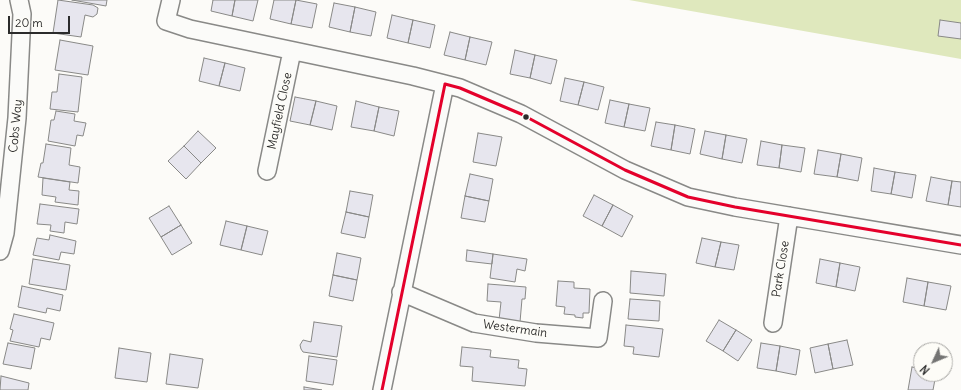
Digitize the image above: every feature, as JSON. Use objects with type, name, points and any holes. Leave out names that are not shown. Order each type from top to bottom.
[{"type":"street","name":"Cobs Way","points":[[0,251],[5,233],[17,118],[22,14],[19,0]]},
{"type":"street","points":[[171,0],[166,21],[190,29],[413,76],[460,88],[515,111],[625,170],[688,196],[736,208],[961,245]]},
{"type":"street","name":"Mayfield Close","points":[[267,171],[292,51]]},
{"type":"street","points":[[382,390],[445,84]]},
{"type":"street","name":"Park Close","points":[[773,322],[789,216]]},
{"type":"street","name":"Westermain","points":[[401,292],[474,323],[536,333],[598,338],[603,301]]},
{"type":"green space","points":[[629,0],[961,0],[961,59]]},
{"type":"building","points":[[58,0],[93,5],[98,8],[97,14],[93,17],[85,15],[81,37],[53,33]]},
{"type":"building","points":[[72,0],[107,0],[106,6]]},
{"type":"building","points":[[213,0],[235,0],[232,16],[211,11]]},
{"type":"building","points":[[235,0],[258,0],[253,21],[232,16]]},
{"type":"building","points":[[274,0],[296,0],[291,24],[270,19]]},
{"type":"building","points":[[296,0],[317,4],[312,28],[291,24]]},
{"type":"building","points":[[334,3],[355,7],[350,32],[329,27]]},
{"type":"building","points":[[355,7],[376,12],[371,36],[350,32]]},
{"type":"building","points":[[392,15],[413,20],[408,43],[387,38]]},
{"type":"building","points":[[413,20],[435,25],[430,48],[408,43]]},
{"type":"building","points":[[940,20],[961,23],[961,39],[938,36]]},
{"type":"building","points":[[450,32],[470,37],[465,60],[444,55]]},
{"type":"building","points":[[470,37],[492,42],[486,65],[465,60]]},
{"type":"building","points":[[60,40],[93,46],[88,75],[55,70]]},
{"type":"building","points":[[515,50],[535,55],[530,78],[510,74]]},
{"type":"building","points":[[535,55],[557,60],[551,84],[530,78]]},
{"type":"building","points":[[204,58],[225,63],[219,86],[199,81]]},
{"type":"building","points":[[225,63],[245,68],[240,91],[219,86]]},
{"type":"building","points":[[59,74],[82,77],[78,112],[50,109],[52,92],[57,92]]},
{"type":"building","points":[[565,78],[584,82],[578,105],[560,101]]},
{"type":"building","points":[[584,82],[604,87],[598,110],[578,105]]},
{"type":"building","points":[[295,97],[316,101],[310,125],[290,121]]},
{"type":"building","points":[[610,100],[629,104],[624,127],[605,123]]},
{"type":"building","points":[[316,101],[337,106],[332,130],[310,125]]},
{"type":"building","points":[[356,101],[379,107],[374,131],[351,127]]},
{"type":"building","points":[[629,104],[650,108],[645,131],[624,127]]},
{"type":"building","points":[[379,107],[399,111],[394,136],[374,131]]},
{"type":"building","points":[[56,111],[75,114],[74,121],[86,123],[83,136],[77,135],[75,146],[48,141],[51,120],[54,120]]},
{"type":"building","points":[[656,122],[675,125],[671,150],[651,146]]},
{"type":"building","points":[[675,125],[695,129],[690,154],[671,150]]},
{"type":"building","points":[[198,131],[216,148],[201,163],[184,146]]},
{"type":"building","points":[[705,131],[726,135],[722,159],[700,154]]},
{"type":"building","points":[[478,133],[502,137],[496,166],[473,162]]},
{"type":"building","points":[[726,135],[747,139],[742,163],[722,159]]},
{"type":"building","points":[[761,141],[782,145],[779,168],[757,165]]},
{"type":"building","points":[[46,144],[71,148],[69,165],[80,167],[78,183],[38,177],[41,163],[43,163]]},
{"type":"building","points":[[782,145],[805,148],[801,172],[779,168]]},
{"type":"building","points":[[184,146],[201,163],[186,179],[168,161]]},
{"type":"building","points":[[818,150],[841,154],[837,177],[814,174]]},
{"type":"building","points":[[841,154],[862,158],[858,181],[837,177]]},
{"type":"building","points":[[874,168],[895,172],[891,194],[871,191]]},
{"type":"building","points":[[895,172],[916,175],[912,198],[891,194]]},
{"type":"building","points":[[470,174],[493,179],[489,201],[465,196]]},
{"type":"building","points":[[931,177],[952,181],[948,205],[926,201]]},
{"type":"building","points":[[43,178],[70,182],[69,190],[79,191],[78,205],[55,202],[56,197],[42,195]]},
{"type":"building","points":[[952,181],[961,182],[961,207],[948,205]]},
{"type":"building","points":[[350,191],[373,195],[369,217],[346,212]]},
{"type":"building","points":[[594,195],[613,205],[602,226],[583,216]]},
{"type":"building","points":[[465,196],[489,201],[485,222],[461,218]]},
{"type":"building","points":[[40,204],[79,209],[77,224],[65,222],[64,233],[50,231],[51,225],[37,224]]},
{"type":"building","points":[[613,205],[633,216],[622,237],[602,226]]},
{"type":"building","points":[[169,206],[181,225],[161,237],[149,218]]},
{"type":"building","points":[[346,212],[369,217],[365,238],[341,233]]},
{"type":"building","points":[[226,221],[247,226],[241,250],[220,245]]},
{"type":"building","points":[[181,225],[192,243],[172,255],[161,237]]},
{"type":"building","points":[[247,226],[268,231],[262,255],[241,250]]},
{"type":"building","points":[[50,235],[76,241],[74,254],[61,252],[59,260],[33,255],[37,238],[49,240]]},
{"type":"building","points":[[702,238],[721,242],[715,267],[696,263]]},
{"type":"building","points":[[721,242],[739,245],[734,270],[715,267]]},
{"type":"building","points":[[467,250],[493,254],[492,264],[466,261]]},
{"type":"building","points":[[337,253],[361,258],[357,280],[333,275]]},
{"type":"building","points":[[493,254],[527,259],[525,271],[517,269],[515,282],[490,278]]},
{"type":"building","points":[[33,259],[70,265],[66,290],[29,284]]},
{"type":"building","points":[[820,259],[840,263],[836,287],[816,283]]},
{"type":"building","points":[[840,263],[860,267],[855,291],[836,287]]},
{"type":"building","points":[[631,271],[666,274],[664,296],[630,293]]},
{"type":"building","points":[[333,275],[357,280],[353,301],[329,296]]},
{"type":"building","points":[[907,278],[928,282],[924,306],[903,302]]},
{"type":"building","points":[[558,281],[574,282],[574,288],[590,289],[589,313],[583,313],[583,318],[575,317],[575,315],[564,314],[565,307],[556,306]]},
{"type":"building","points":[[928,282],[951,286],[946,310],[924,306]]},
{"type":"building","points":[[488,284],[526,287],[525,299],[522,299],[520,322],[499,320],[501,302],[487,301]]},
{"type":"building","points":[[22,286],[63,295],[60,311],[47,308],[46,313],[18,307]]},
{"type":"building","points":[[630,299],[660,301],[659,321],[628,319]]},
{"type":"building","points":[[14,314],[54,323],[50,340],[41,338],[39,347],[10,341],[13,330],[10,329]]},
{"type":"building","points":[[719,320],[736,330],[723,351],[706,341]]},
{"type":"building","points":[[314,322],[342,326],[337,357],[303,352],[301,349],[300,345],[303,340],[311,342]]},
{"type":"building","points":[[626,325],[663,329],[659,357],[633,354],[634,347],[624,346]]},
{"type":"building","points":[[736,330],[752,340],[738,361],[723,351]]},
{"type":"building","points":[[847,340],[853,365],[833,369],[828,344]]},
{"type":"building","points":[[8,343],[35,348],[31,369],[3,364]]},
{"type":"building","points":[[761,343],[780,346],[776,371],[757,368]]},
{"type":"building","points":[[828,344],[833,369],[815,373],[810,348]]},
{"type":"building","points":[[780,346],[800,350],[796,375],[776,371]]},
{"type":"building","points":[[462,347],[491,350],[490,357],[519,360],[518,368],[527,369],[525,386],[472,381],[473,367],[460,366]]},
{"type":"building","points":[[119,348],[151,353],[147,382],[115,378]]},
{"type":"building","points":[[170,354],[203,359],[198,388],[166,384]]},
{"type":"building","points":[[309,356],[337,360],[333,385],[306,381]]},
{"type":"building","points":[[912,367],[913,382],[934,382],[933,390],[908,390]]},
{"type":"building","points":[[1,376],[29,383],[28,390],[0,390]]},
{"type":"building","points":[[304,387],[322,390],[304,390]]},
{"type":"transit line","points":[[445,84],[460,88],[521,114],[625,170],[688,197],[735,207],[961,245]]},
{"type":"transit line","points":[[382,390],[445,84]]}]
